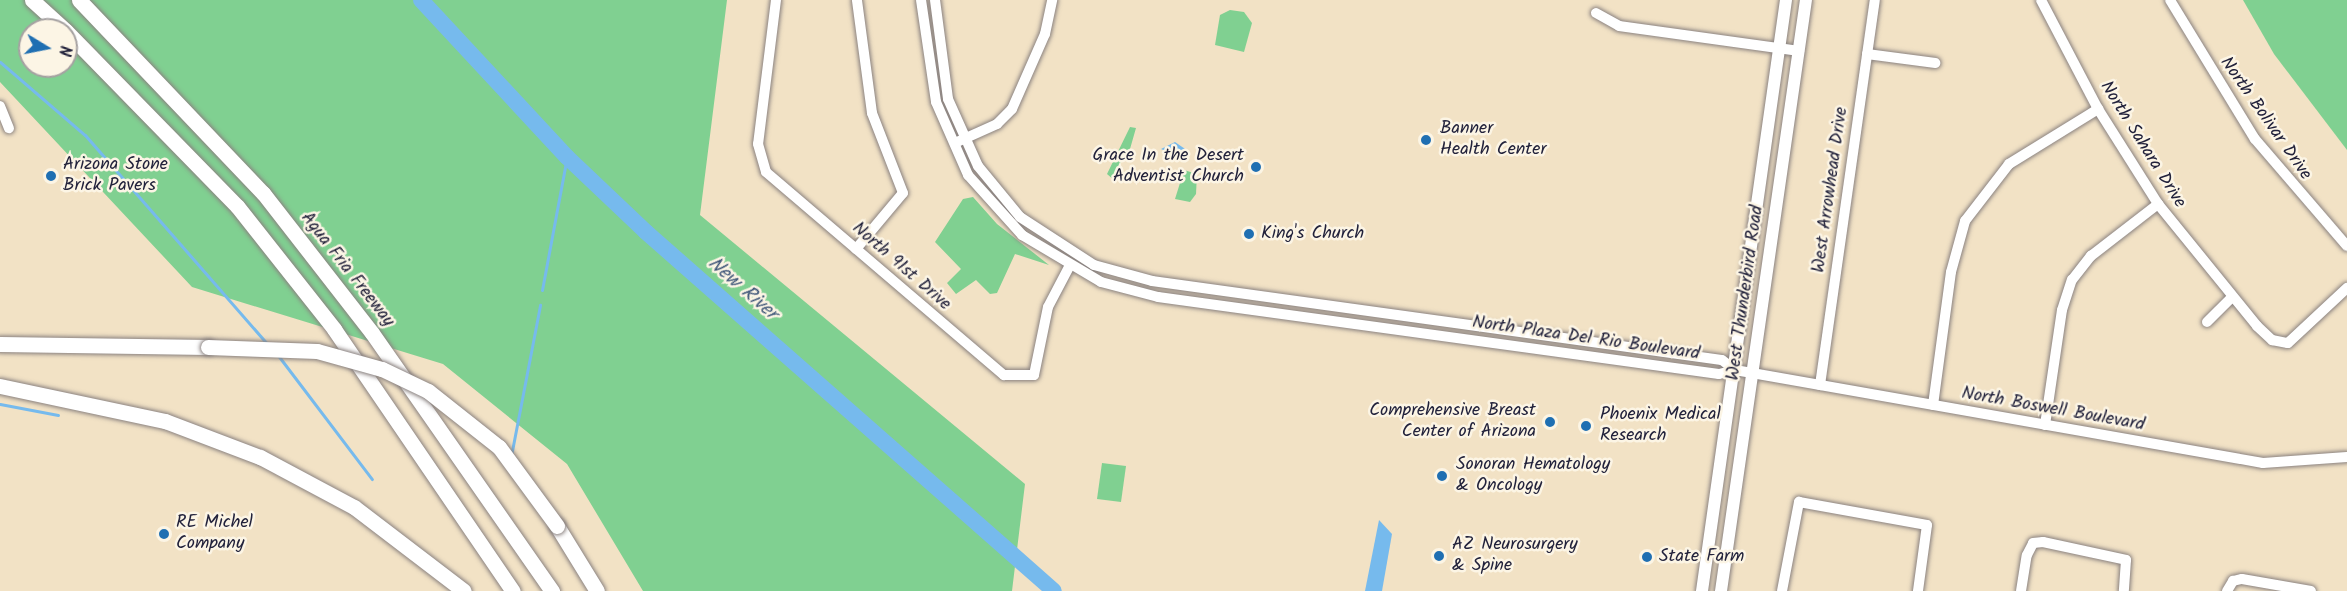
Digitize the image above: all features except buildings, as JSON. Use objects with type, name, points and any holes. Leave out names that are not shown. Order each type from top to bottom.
[{"type":"highway","points":[[32,0],[51,18]]},
{"type":"highway","name":"Agua Fria Freeway","points":[[79,0],[168,89],[295,234],[439,427],[552,591]]},
{"type":"highway","points":[[78,44],[237,206],[334,329],[513,591]]},
{"type":"highway","points":[[0,344],[318,351],[362,362],[428,391],[499,447],[558,526],[597,591]]},
{"type":"highway","points":[[0,386],[165,421],[260,457],[354,507],[464,591]]},
{"type":"main road","name":"West Thunderbird Road","points":[[1702,591],[1786,0]]},
{"type":"main road","name":"West Thunderbird Road","points":[[1721,591],[1806,0]]},
{"type":"street","name":"North 91st Drive","points":[[776,0],[758,144],[761,164],[992,368],[1028,379],[1039,366],[1048,307],[1069,267]]},
{"type":"street","points":[[856,249],[903,193],[872,113],[857,0]]},
{"type":"street","name":"North Plaza Del Rio Boulevard","points":[[921,0],[932,87],[951,145],[979,191],[1013,228],[1069,267],[1113,285],[1258,310],[1719,374],[1735,370]]},
{"type":"street","name":"North Plaza Del Rio Boulevard","points":[[935,0],[944,80],[963,140],[1020,217],[1066,251],[1117,273],[1260,296],[1722,360],[1735,370]]},
{"type":"street","points":[[951,145],[997,124],[1012,109],[1045,34],[1052,0]]},
{"type":"street","name":"West Arrowhead Drive","points":[[1820,385],[1875,0]]},
{"type":"street","name":"North Sahara Drive","points":[[2041,0],[2098,109],[2158,204],[2230,298],[2272,340],[2288,343],[2347,288]]},
{"type":"street","name":"North Bolivar Drive","points":[[2170,0],[2255,140],[2347,246]]},
{"type":"street","points":[[1596,13],[1619,26],[1799,51]]},
{"type":"street","points":[[1867,54],[1935,63]]},
{"type":"street","points":[[0,106],[9,128]]},
{"type":"street","points":[[1933,405],[1952,272],[1965,221],[2008,164],[2098,109]]},
{"type":"street","points":[[2045,425],[2072,280],[2091,256],[2158,204]]},
{"type":"street","points":[[1013,228],[1020,217]]},
{"type":"street","points":[[1113,285],[1117,273]]},
{"type":"street","points":[[1258,310],[1260,296]]},
{"type":"street","points":[[2207,322],[2230,298]]},
{"type":"street","points":[[1336,321],[1338,307]]},
{"type":"street","points":[[1422,333],[1424,319]]},
{"type":"street","points":[[1504,344],[1506,330]]},
{"type":"street","points":[[1627,362],[1629,348]]},
{"type":"street","points":[[1735,370],[1753,373]]},
{"type":"street","name":"North Boswell Boulevard","points":[[1753,373],[2263,463],[2347,457]]},
{"type":"street","points":[[1782,591],[1799,501],[1927,525],[1918,591]]},
{"type":"street","points":[[2021,591],[2033,543],[2126,560],[2124,591]]},
{"type":"street","points":[[2230,586],[2312,591]]},
{"type":"green space","points":[[0,0],[727,0],[700,215],[1025,484],[1012,591],[643,591],[567,464],[443,364],[192,287],[0,82]]},
{"type":"green space","points":[[2243,0],[2347,0],[2347,150],[2274,54]]},
{"type":"green space","points":[[1230,10],[1244,12],[1252,23],[1244,52],[1215,45],[1220,15]]},
{"type":"green space","points":[[1130,127],[1136,128],[1128,156],[1123,156],[1114,180],[1107,174]]},
{"type":"green space","points":[[1184,170],[1197,174],[1196,194],[1190,202],[1175,199]]},
{"type":"green space","points":[[973,197],[997,224],[1049,265],[1015,254],[997,293],[990,294],[976,280],[956,294],[947,283],[961,269],[935,242],[963,199]]},
{"type":"green space","points":[[1102,463],[1126,466],[1121,502],[1097,499]]},
{"type":"water","points":[[1175,142],[1188,151],[1185,159],[1161,149]]},
{"type":"water","points":[[1379,520],[1392,534],[1382,591],[1365,591]]},
{"type":"waterway","name":"New River","points":[[421,0],[567,157],[646,232],[1054,591]]},
{"type":"waterway","points":[[0,62],[85,135],[268,345]]},
{"type":"waterway","points":[[542,290],[567,157]]},
{"type":"waterway","points":[[511,456],[540,305]]},
{"type":"waterway","points":[[277,354],[372,479]]},
{"type":"waterway","points":[[0,404],[58,415]]},
{"type":"place","name":"Banner Health Center","points":[[1426,140]]},
{"type":"place","name":"Grace In the Desert Adventist Church","points":[[1256,167]]},
{"type":"place","name":"Arizona Stone Brick Pavers","points":[[51,176]]},
{"type":"place","name":"King's Church","points":[[1249,234]]},
{"type":"place","name":"Comprehensive Breast Center of Arizona","points":[[1550,422]]},
{"type":"place","name":"Phoenix Medical Research","points":[[1586,426]]},
{"type":"place","name":"Sonoran Hematology & Oncology","points":[[1442,476]]},
{"type":"place","name":"RE Michel Company","points":[[164,534]]},
{"type":"place","name":"AZ Neurosurgery & Spine","points":[[1439,556]]},
{"type":"place","name":"State Farm","points":[[1647,557]]}]
